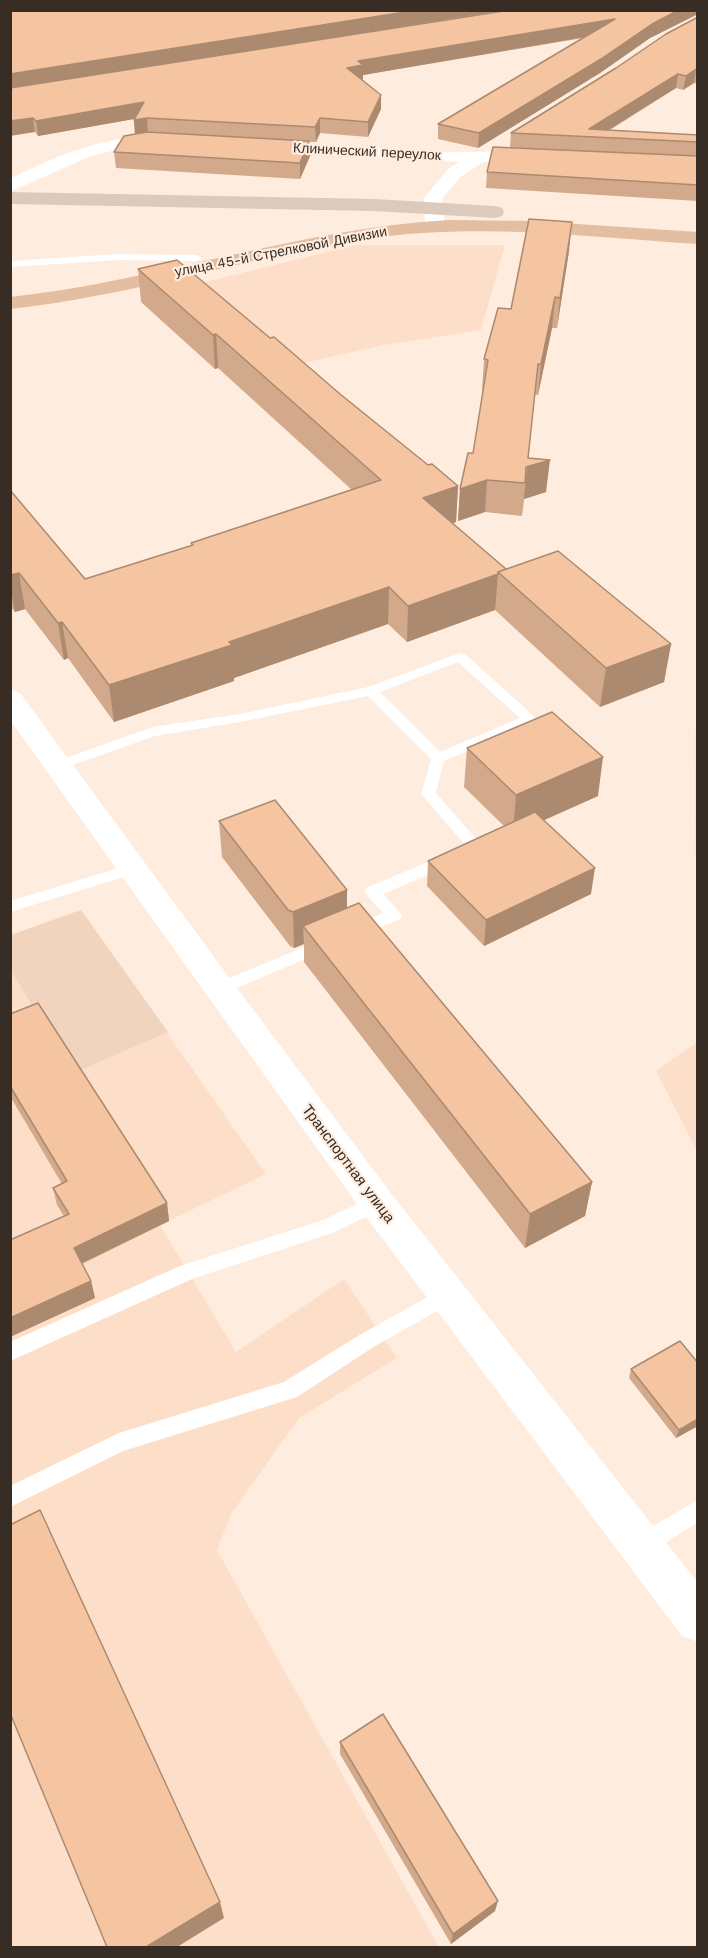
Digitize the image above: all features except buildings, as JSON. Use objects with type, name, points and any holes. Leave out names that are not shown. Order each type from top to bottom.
[{"type":"main road","points":[[10,198],[434,216]]},
{"type":"main road","name":"улица 45-й Стрелковой Дивизии","points":[[10,288],[95,278],[329,229],[434,216],[495,212],[698,225]]},
{"type":"main road","name":"улица 45-й Стрелковой Дивизии","points":[[10,303],[111,288],[434,216],[488,226],[698,238]]},
{"type":"street","points":[[434,216],[433,198],[444,182],[454,173],[511,137]]},
{"type":"street","points":[[10,187],[89,149],[148,140],[184,142]]},
{"type":"street","name":"Клинический переулок","points":[[243,145],[446,157],[483,155],[555,157]]},
{"type":"street","name":"Транспортная улица","points":[[10,699],[377,1203],[698,1620]]},
{"type":"lane","points":[[10,264],[118,257],[197,258]]},
{"type":"lane","points":[[59,765],[153,732],[240,718],[371,691],[460,657],[530,719],[438,758]]},
{"type":"lane","points":[[371,691],[438,758]]},
{"type":"lane","points":[[219,989],[394,915],[372,892],[476,848],[428,794],[438,758]]},
{"type":"lane","points":[[10,906],[132,868]]},
{"type":"lane","points":[[10,1352],[187,1272],[328,1226],[377,1203]]},
{"type":"lane","points":[[10,1497],[119,1443],[290,1389],[368,1340],[448,1296]]},
{"type":"lane","points":[[642,1545],[698,1510]]},
{"type":"shaded area","points":[[356,245],[505,245],[481,330],[384,345],[295,365],[201,283]]},
{"type":"shaded area","points":[[698,558],[697,924],[695,819]]},
{"type":"shaded area","points":[[81,910],[266,1174],[160,1225],[236,1352],[344,1279],[397,1358],[299,1418],[231,1514],[217,1550],[439,1947],[11,1947],[10,935]]},
{"type":"shaded area","points":[[81,910],[168,1032],[74,1073],[11,971],[11,935]]},
{"type":"shaded area","points":[[697,1042],[697,1151],[656,1071]]}]
